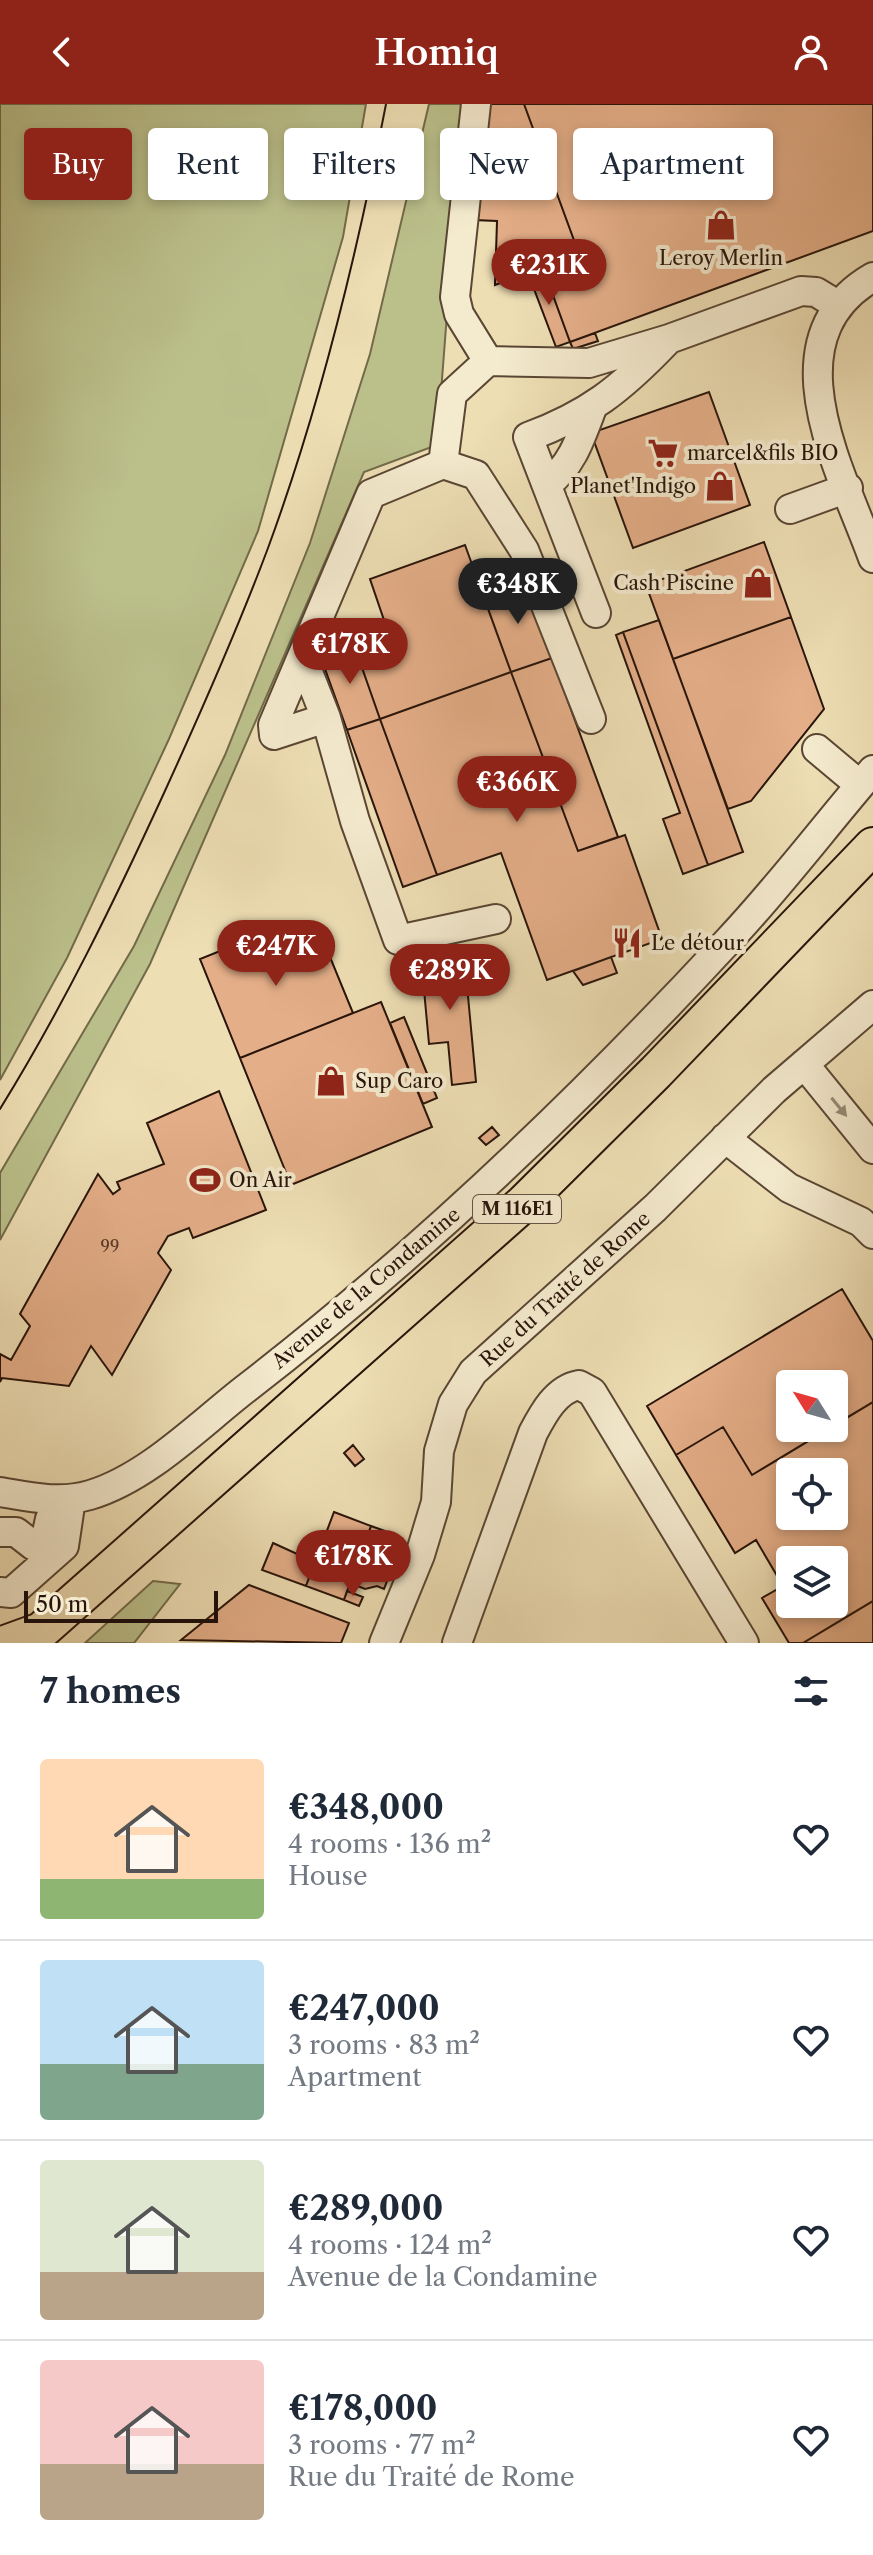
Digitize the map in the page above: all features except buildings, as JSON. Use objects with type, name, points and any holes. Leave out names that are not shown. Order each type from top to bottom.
[{"type":"main road","name":"M 116E1","points":[[8,1643],[39,1637],[524,1203],[656,1072],[873,846]]},
{"type":"street","points":[[476,104],[455,297],[459,314],[488,361]]},
{"type":"street","points":[[873,277],[855,287],[839,306],[819,344],[816,377],[822,417],[873,558]]},
{"type":"street","points":[[443,464],[452,394],[488,361],[589,363],[669,339],[801,291],[816,292],[839,306]]},
{"type":"street","points":[[596,613],[528,437],[573,420],[592,408],[669,339]]},
{"type":"street","points":[[547,484],[561,474],[576,449],[592,408]]},
{"type":"street","points":[[326,718],[274,735],[273,725],[371,494],[443,464],[476,475],[524,550],[591,719]]},
{"type":"street","points":[[790,509],[848,488]]},
{"type":"street","points":[[302,657],[326,718],[355,821],[398,940],[496,919]]},
{"type":"street","points":[[817,749],[867,778]]},
{"type":"street","name":"Avenue de la Condamine","points":[[0,1492],[61,1500],[113,1486],[156,1458],[327,1325],[526,1150],[730,940],[867,778]]},
{"type":"street","name":"Rue du Traité de Rome","points":[[384,1643],[420,1555],[436,1502],[439,1451],[453,1404],[473,1372],[655,1208],[798,1070],[873,1005]]},
{"type":"street","points":[[798,1070],[873,1149]]},
{"type":"street","points":[[725,1138],[789,1188],[861,1222],[873,1234]]},
{"type":"street","points":[[457,1643],[533,1433],[548,1406],[572,1386],[579,1385],[592,1392],[744,1643]]},
{"type":"street","points":[[0,1532],[16,1532],[34,1546],[45,1542],[61,1500]]},
{"type":"street","points":[[0,1592],[11,1593],[64,1546],[61,1500]]},
{"type":"green space","points":[[0,104],[366,104],[362,128],[284,128],[284,200],[349,200],[343,237],[258,531],[169,739],[67,958],[0,1080]]},
{"type":"green space","points":[[429,104],[463,104],[461,128],[440,128],[440,200],[456,200],[437,445],[364,472],[150,964],[0,1240],[0,1173],[134,946],[225,755],[310,543],[370,354],[406,200],[424,200],[423,128]]},
{"type":"green space","points":[[153,1581],[180,1584],[134,1643],[85,1643]]},
{"type":"tram line","points":[[0,1109],[87,954],[126,874],[205,702],[256,579],[287,494],[321,384],[350,273],[386,104]]},
{"type":"place","name":"Leroy Merlin","points":[[721,225]]},
{"type":"place","name":"marcel&fils BIO","points":[[663,453]]},
{"type":"place","name":"Planet'Indigo","points":[[720,486]]},
{"type":"place","name":"Cash Piscine","points":[[758,583]]},
{"type":"place","name":"Le détour","points":[[627,943]]},
{"type":"place","name":"Sup Caro","points":[[331,1081]]},
{"type":"place","name":"On Air","points":[[205,1180]]}]
